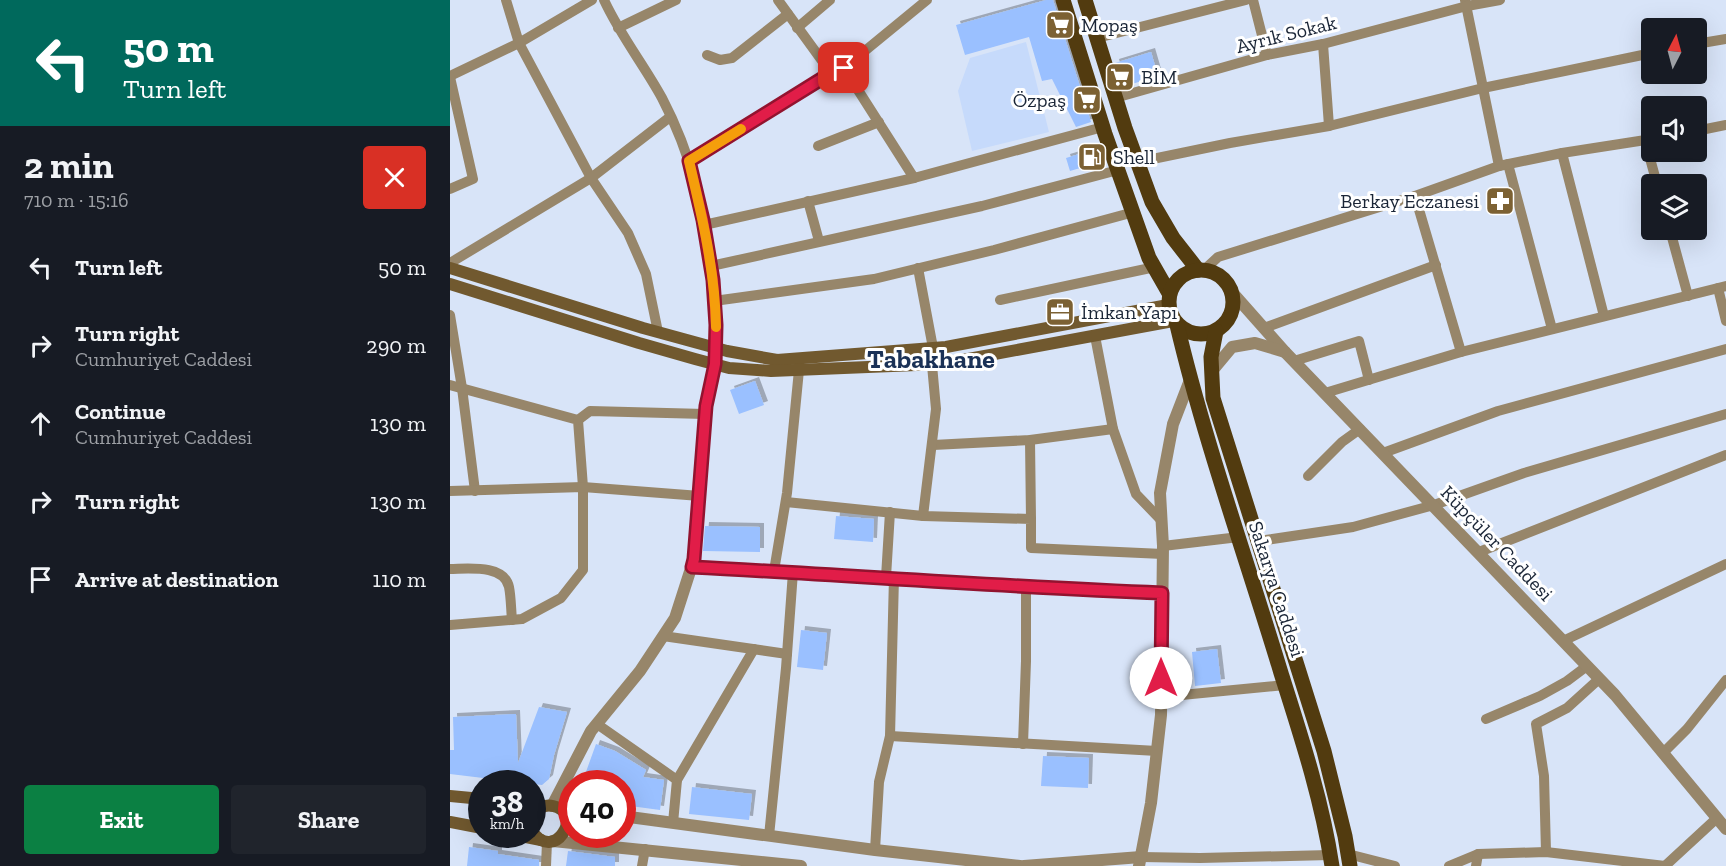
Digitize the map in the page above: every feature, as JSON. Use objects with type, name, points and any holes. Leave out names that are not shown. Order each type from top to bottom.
[{"type":"main road","points":[[1063,0],[1103,127],[1149,258],[1169,299],[1175,323],[1195,335],[1206,335],[1216,331],[1229,319],[1233,310],[1232,291],[1221,277],[1201,270],[1189,272],[1180,277],[1169,299]]},
{"type":"main road","points":[[1085,0],[1115,98],[1152,202],[1173,238],[1201,270]]},
{"type":"main road","points":[[450,268],[714,348],[777,360],[933,348],[1169,299]]},
{"type":"main road","points":[[450,284],[639,343],[729,368],[771,371],[932,365],[1175,323]]},
{"type":"main road","name":"Sakarya Caddesi","points":[[1175,323],[1190,380],[1307,756],[1331,861]]},
{"type":"main road","name":"Sakarya Caddesi","points":[[1216,331],[1211,357],[1213,398],[1324,751],[1349,860]]},
{"type":"main road","points":[[450,796],[468,798]]},
{"type":"main road","points":[[546,805],[562,811],[567,823],[563,834],[546,838]]},
{"type":"main road","points":[[546,808],[552,806]]},
{"type":"main road","points":[[450,822],[468,825]]},
{"type":"street","points":[[506,0],[519,43],[591,178],[628,233],[646,274],[658,332]]},
{"type":"street","points":[[450,189],[473,179],[450,76],[519,43],[592,0]]},
{"type":"street","points":[[558,807],[552,806],[591,731],[640,671],[675,618],[694,559],[705,414],[715,364],[716,325],[711,266],[689,161],[662,99],[618,28],[604,0]]},
{"type":"street","points":[[618,28],[676,0]]},
{"type":"street","points":[[778,0],[831,73]]},
{"type":"street","points":[[797,28],[830,0]]},
{"type":"street","points":[[689,161],[831,73],[844,68],[927,0]]},
{"type":"street","points":[[1097,38],[1246,0]]},
{"type":"street","points":[[1253,0],[1267,56]]},
{"type":"street","name":"Ayrık Sokak","points":[[1115,98],[1267,56],[1323,44],[1466,3],[1500,0]]},
{"type":"street","points":[[1466,3],[1484,88],[1504,165],[1552,329]]},
{"type":"street","points":[[707,55],[720,60],[732,58],[788,14]]},
{"type":"street","points":[[1707,42],[1726,39]]},
{"type":"street","points":[[1323,44],[1329,126]]},
{"type":"street","points":[[1138,162],[1329,126],[1484,88],[1641,55]]},
{"type":"street","points":[[844,68],[914,177]]},
{"type":"street","points":[[450,263],[591,178],[670,117]]},
{"type":"street","points":[[818,146],[879,122]]},
{"type":"street","points":[[1707,128],[1726,125]]},
{"type":"street","points":[[704,225],[914,177],[1103,127]]},
{"type":"street","points":[[1201,270],[1218,257],[1415,196],[1504,165],[1562,153],[1641,141]]},
{"type":"street","points":[[1562,153],[1604,316]]},
{"type":"street","points":[[711,266],[982,206],[1118,170]]},
{"type":"street","points":[[1415,196],[1461,352]]},
{"type":"street","points":[[808,201],[819,241]]},
{"type":"street","points":[[714,301],[874,279],[1134,212]]},
{"type":"street","points":[[1673,240],[1688,296]]},
{"type":"street","points":[[1264,328],[1436,265]]},
{"type":"street","points":[[999,300],[1155,267]]},
{"type":"street","points":[[918,268],[933,348]]},
{"type":"street","points":[[1325,393],[1461,352],[1722,287],[1726,321]]},
{"type":"street","name":"Küpçüler Caddesi","points":[[1232,291],[1289,356],[1599,679],[1726,829]]},
{"type":"street","points":[[450,315],[475,490]]},
{"type":"street","points":[[1095,336],[1113,429],[1136,494],[1161,520]]},
{"type":"street","points":[[1212,371],[1232,347],[1255,343],[1289,356],[1359,341],[1369,380]]},
{"type":"street","points":[[1383,453],[1498,411],[1726,349]]},
{"type":"street","points":[[923,516],[936,410],[932,365]]},
{"type":"street","points":[[774,571],[786,502],[799,370]]},
{"type":"street","points":[[1140,862],[1157,751],[1161,697],[1163,550],[1160,493],[1173,424],[1190,380]]},
{"type":"street","points":[[450,385],[578,420]]},
{"type":"street","points":[[578,420],[590,411],[705,414]]},
{"type":"street","points":[[1259,541],[1353,527],[1434,505],[1524,473],[1726,414]]},
{"type":"street","points":[[450,626],[522,619],[561,598],[584,570],[584,487],[578,420]]},
{"type":"street","points":[[933,445],[1029,440],[1113,429]]},
{"type":"street","points":[[1308,476],[1342,442],[1360,429]]},
{"type":"street","points":[[1029,440],[1031,548],[1163,550],[1239,537]]},
{"type":"street","points":[[1479,552],[1726,455]]},
{"type":"street","points":[[450,491],[584,487],[700,496]]},
{"type":"street","points":[[786,502],[923,516],[1030,519]]},
{"type":"street","points":[[875,850],[879,782],[890,736],[890,512]]},
{"type":"street","points":[[1563,641],[1726,564]]},
{"type":"street","points":[[692,567],[1162,593]]},
{"type":"street","points":[[450,570],[484,569],[501,574],[509,584],[512,620]]},
{"type":"street","points":[[769,836],[794,572]]},
{"type":"street","points":[[1023,744],[1026,587]]},
{"type":"street","points":[[663,636],[787,654]]},
{"type":"street","points":[[673,823],[677,780],[754,650]]},
{"type":"street","points":[[1486,718],[1540,696],[1567,681],[1587,666]]},
{"type":"street","points":[[1546,852],[1544,776],[1536,724],[1567,708],[1599,679]]},
{"type":"street","points":[[1663,753],[1688,729],[1724,685]]},
{"type":"street","points":[[1161,697],[1285,686]]},
{"type":"street","points":[[597,724],[677,780]]},
{"type":"street","points":[[890,736],[1157,751]]},
{"type":"street","points":[[636,818],[875,850],[1022,866],[1200,858],[1331,861]]},
{"type":"street","points":[[1449,866],[1478,854],[1546,852],[1569,861],[1665,866],[1717,818]]},
{"type":"street","points":[[546,838],[801,866]]},
{"type":"street","points":[[545,848],[546,866]]},
{"type":"street","points":[[642,866],[645,849]]},
{"type":"street","points":[[1476,866],[1478,854]]},
{"type":"street","points":[[1349,860],[1395,866]]},
{"type":"shaded area","points":[[1026,42],[1049,132],[972,151],[958,91],[970,58]]},
{"type":"building","points":[[1053,0],[1091,122],[1076,127],[1052,79],[1042,81],[1029,37],[965,55],[956,25]]},
{"type":"building","points":[[1151,52],[1158,76],[1122,87],[1115,63]]},
{"type":"building","points":[[1099,148],[1104,161],[1070,171],[1066,158]]},
{"type":"building","points":[[755,381],[764,405],[739,414],[730,390]]},
{"type":"building","points":[[836,516],[874,519],[873,542],[834,539]]},
{"type":"building","points":[[705,526],[760,527],[760,552],[703,551]]},
{"type":"building","points":[[801,630],[827,633],[823,670],[797,667]]},
{"type":"building","points":[[1217,649],[1221,683],[1195,686],[1192,652]]},
{"type":"building","points":[[539,707],[567,712],[549,779],[546,782],[546,770],[468,770],[468,776],[450,774],[450,750],[454,750],[453,717],[516,714],[518,763]]},
{"type":"building","points":[[596,744],[615,751],[646,770],[643,777],[664,780],[660,810],[636,807],[636,770],[587,770]]},
{"type":"building","points":[[1043,756],[1089,758],[1088,788],[1041,786]]},
{"type":"building","points":[[692,787],[752,794],[749,820],[689,814]]},
{"type":"building","points":[[469,848],[498,851],[498,854],[539,860],[539,866],[467,866]]},
{"type":"building","points":[[568,851],[615,857],[615,866],[566,866]]},
{"type":"slow traffic","points":[[716,327],[713,280],[703,220],[689,161],[741,129]]},
{"type":"place","name":"Mopaş","points":[[1060,25]]},
{"type":"place","name":"BİM","points":[[1120,77]]},
{"type":"place","name":"Özpaş","points":[[1087,100]]},
{"type":"place","name":"Shell","points":[[1092,157]]},
{"type":"place","name":"Berkay Eczanesi","points":[[1500,201]]},
{"type":"place","name":"İmkan Yapı","points":[[1060,312]]},
{"type":"district","name":"Tabakhane","points":[[931,359]]},
{"type":"route","points":[[844,68],[831,73],[689,161],[703,220],[713,280],[716,325],[715,364],[706,406],[692,567],[1162,593],[1161,678]]}]
